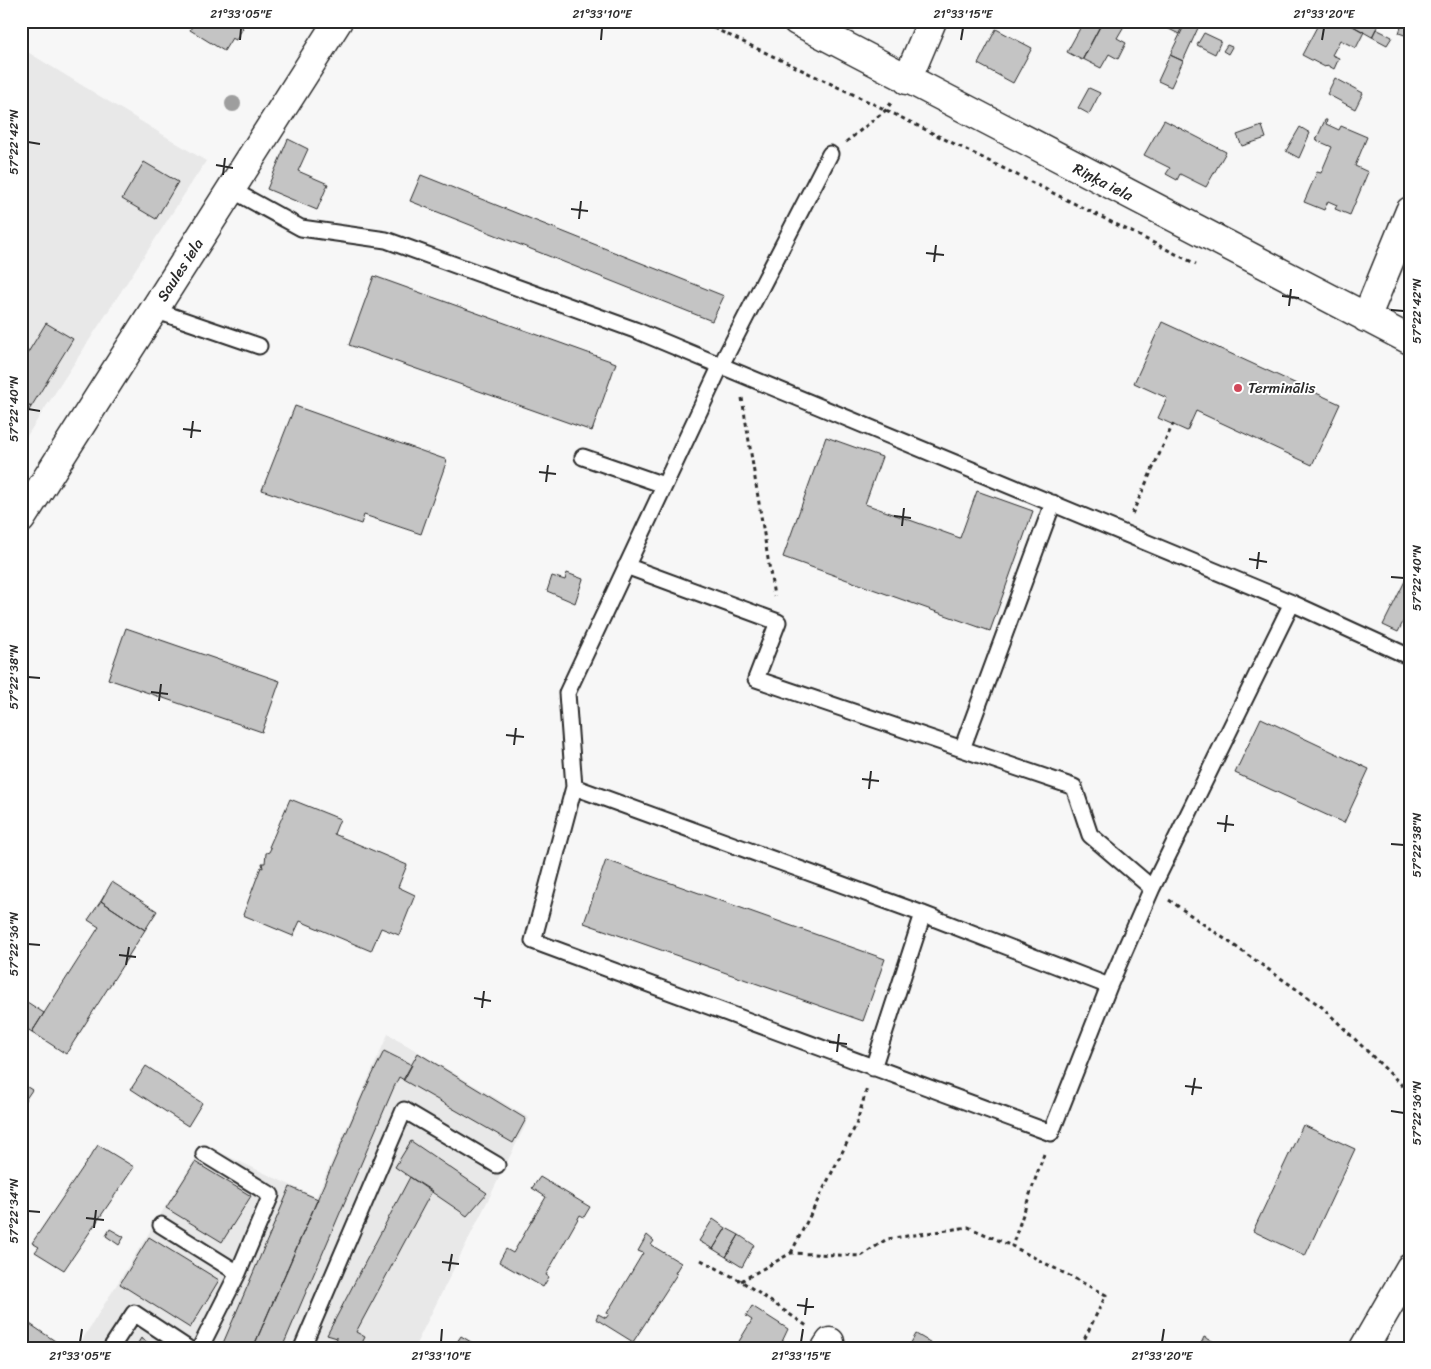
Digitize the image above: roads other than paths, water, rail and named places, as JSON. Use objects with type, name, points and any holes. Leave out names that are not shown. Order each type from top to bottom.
[{"type":"street","name":"Saules iela","points":[[21,519],[338,21]]},
{"type":"street","name":"Riņķa iela","points":[[797,21],[906,80],[1410,340]]},
{"type":"street","points":[[906,80],[932,21]]},
{"type":"street","points":[[1366,318],[1410,212]]},
{"type":"street","points":[[1364,1348],[1407,1280]]},
{"type":"lane","points":[[830,154],[721,365],[567,693],[574,787],[533,941],[1051,1133],[1109,986],[1152,888],[1292,603]]},
{"type":"lane","points":[[232,190],[301,228],[386,240],[635,330],[1053,502],[1292,603],[1410,657]]},
{"type":"lane","points":[[154,310],[259,346]]},
{"type":"lane","points":[[583,457],[664,485]]},
{"type":"lane","points":[[962,749],[1053,502]]},
{"type":"lane","points":[[626,566],[778,622],[756,679],[1074,787],[1090,834],[1152,888]]},
{"type":"lane","points":[[574,787],[923,914],[1109,986]]},
{"type":"lane","points":[[873,1068],[923,914]]},
{"type":"lane","points":[[302,1348],[404,1110],[497,1165]]},
{"type":"lane","points":[[200,1348],[238,1273],[271,1194],[204,1154]]},
{"type":"lane","points":[[161,1225],[238,1273]]},
{"type":"lane","points":[[111,1348],[134,1313],[187,1348]]},
{"type":"place","name":"Terminālis","points":[[1238,388]]}]
